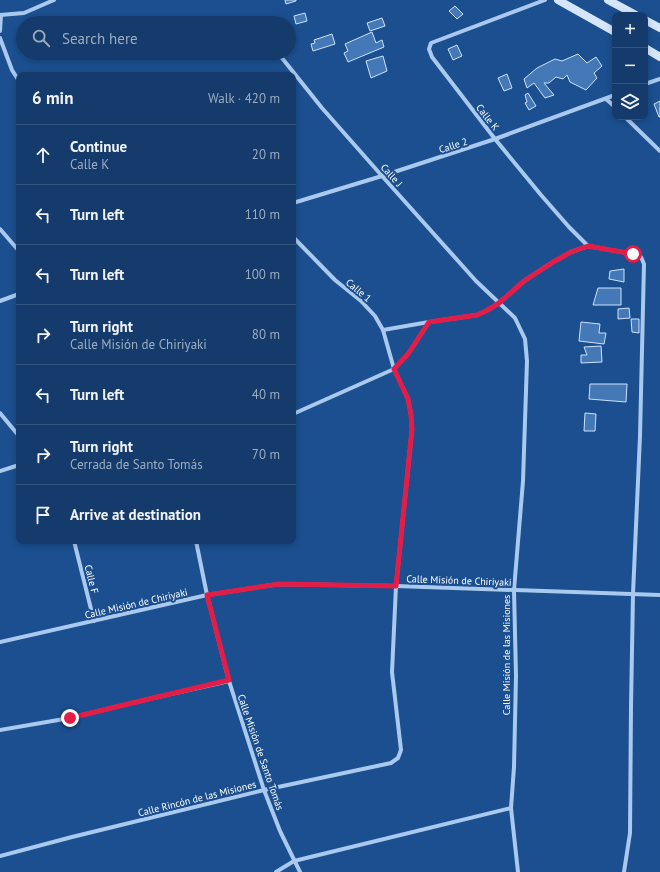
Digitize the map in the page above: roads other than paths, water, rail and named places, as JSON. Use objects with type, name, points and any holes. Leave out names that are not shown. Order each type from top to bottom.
[{"type":"street","points":[[0,31],[1,15],[24,13],[54,0]]},
{"type":"street","name":"Calle K","points":[[545,0],[431,43],[429,49],[432,56],[495,139],[541,195],[588,246]]},
{"type":"street","points":[[558,0],[612,30]]},
{"type":"street","points":[[608,0],[630,12]]},
{"type":"street","points":[[648,22],[660,28]]},
{"type":"street","points":[[0,38],[12,70],[16,76]]},
{"type":"street","points":[[648,50],[660,57]]},
{"type":"street","name":"Calle J","points":[[284,60],[293,72]]},
{"type":"street","name":"Calle J","points":[[296,76],[322,108],[382,176],[476,280],[499,303]]},
{"type":"street","points":[[648,83],[660,79]]},
{"type":"street","name":"Calle 2","points":[[296,202],[495,139],[612,96]]},
{"type":"street","points":[[606,99],[612,104]]},
{"type":"street","points":[[628,120],[660,151]]},
{"type":"street","points":[[0,228],[16,247]]},
{"type":"street","name":"Calle 1","points":[[296,240],[334,280],[361,300],[376,316],[384,330],[394,369],[408,399],[412,429],[396,586],[392,672],[401,750],[398,758]]},
{"type":"street","points":[[384,330],[477,315],[499,303],[524,281],[553,262],[571,252],[588,246],[633,254],[640,257],[644,264],[640,436],[633,594],[630,833],[624,872]]},
{"type":"street","points":[[0,301],[16,295]]},
{"type":"street","name":"Calle Misión de las Misiones","points":[[499,303],[515,318],[525,339],[527,361],[523,481],[514,590],[516,676],[514,768],[511,808],[518,872]]},
{"type":"street","points":[[296,413],[394,369],[408,354],[429,322]]},
{"type":"street","points":[[0,413],[16,432]]},
{"type":"street","points":[[0,471],[16,466]]},
{"type":"street","name":"Calle F","points":[[75,544],[94,620]]},
{"type":"street","name":"Calle Misión de Santo Tomás","points":[[197,544],[207,595],[229,680],[264,790],[280,831],[300,872]]},
{"type":"street","name":"Calle Misión de Chiriyaki","points":[[0,642],[207,595],[279,584],[396,586],[660,595]]},
{"type":"street","points":[[0,730],[70,718],[229,680]]},
{"type":"street","name":"Calle Rincón de las Misiones","points":[[0,856],[264,790],[390,762],[398,758]]},
{"type":"street","points":[[276,872],[294,861],[511,808]]}]
